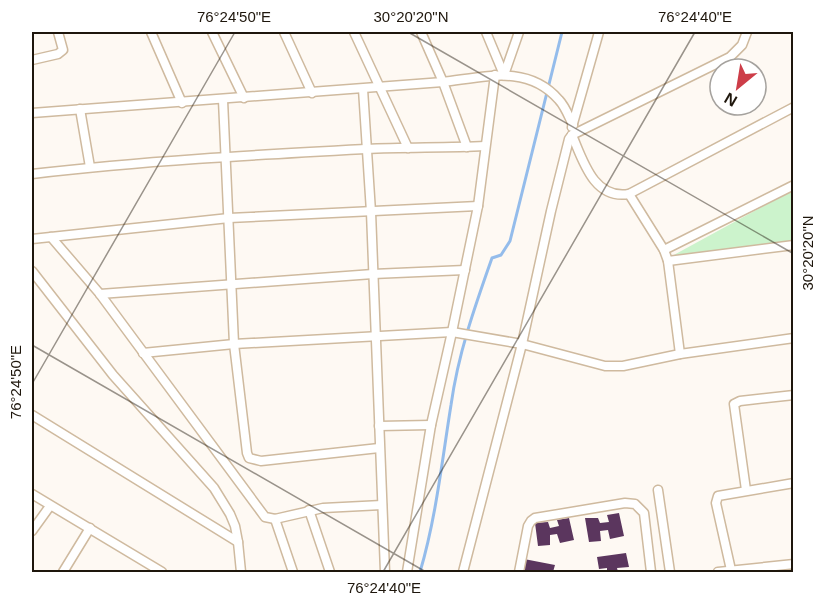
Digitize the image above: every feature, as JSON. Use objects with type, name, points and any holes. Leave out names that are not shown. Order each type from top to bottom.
[{"type":"street","points":[[32,60],[58,54],[63,50],[58,32]]},
{"type":"street","points":[[151,32],[182,103]]},
{"type":"street","points":[[212,32],[244,98]]},
{"type":"street","points":[[284,32],[312,93]]},
{"type":"street","points":[[354,32],[408,148]]},
{"type":"street","points":[[421,32],[443,82],[467,147]]},
{"type":"street","points":[[486,32],[500,75]]},
{"type":"street","points":[[407,573],[431,425],[478,206],[485,146],[500,75],[519,32]]},
{"type":"street","points":[[463,573],[522,344],[548,222],[599,32]]},
{"type":"street","points":[[571,137],[730,57],[742,45],[747,32]]},
{"type":"street","points":[[32,113],[363,89],[500,75],[522,76],[535,80],[560,100],[573,125]]},
{"type":"street","points":[[363,89],[371,212],[385,573]]},
{"type":"street","points":[[223,100],[234,344],[249,458],[261,461],[379,448]]},
{"type":"street","points":[[571,137],[596,183],[606,191],[619,195],[629,194],[794,107]]},
{"type":"street","points":[[80,109],[90,167]]},
{"type":"street","points":[[32,174],[90,167],[368,149],[485,146]]},
{"type":"street","points":[[664,250],[794,184]]},
{"type":"street","points":[[629,194],[669,261],[680,354]]},
{"type":"street","points":[[32,239],[229,218],[478,206]]},
{"type":"street","points":[[51,237],[100,294],[265,517],[275,519],[309,510],[382,505]]},
{"type":"street","points":[[669,261],[794,245]]},
{"type":"street","points":[[100,294],[373,274],[465,270]]},
{"type":"street","points":[[32,271],[113,375],[214,488],[230,514],[238,542],[241,573]]},
{"type":"street","points":[[143,353],[234,344],[452,332],[522,344],[605,366],[623,366],[680,354],[794,338]]},
{"type":"street","points":[[746,490],[734,404],[741,401],[794,395]]},
{"type":"street","points":[[32,416],[238,542]]},
{"type":"street","points":[[379,426],[431,425]]},
{"type":"street","points":[[731,570],[716,500],[718,496],[794,483]]},
{"type":"street","points":[[658,490],[670,573]]},
{"type":"street","points":[[32,494],[162,573]]},
{"type":"street","points":[[519,573],[528,526],[535,518],[625,503],[635,504],[644,513],[651,573]]},
{"type":"street","points":[[32,531],[50,506]]},
{"type":"street","points":[[309,510],[330,573]]},
{"type":"street","points":[[275,519],[293,573]]},
{"type":"street","points":[[63,573],[90,528]]},
{"type":"street","points":[[718,573],[794,564]]},
{"type":"green space","points":[[793,190],[793,241],[672,256]]},
{"type":"building","points":[[619,513],[624,536],[610,539],[608,530],[600,531],[601,541],[589,542],[585,518],[598,518],[600,523],[609,522],[607,515]]},
{"type":"building","points":[[569,518],[574,540],[560,543],[557,534],[550,535],[550,545],[538,546],[535,523],[548,522],[550,528],[559,526],[557,520]]},
{"type":"building","points":[[626,553],[629,567],[617,568],[618,572],[607,572],[607,568],[599,569],[597,557]]},
{"type":"building","points":[[524,559],[555,565],[553,572],[529,572],[522,569]]},
{"type":"waterway","points":[[420,572],[426,552],[454,386],[463,349],[492,258],[501,255],[510,241],[562,32]]}]
